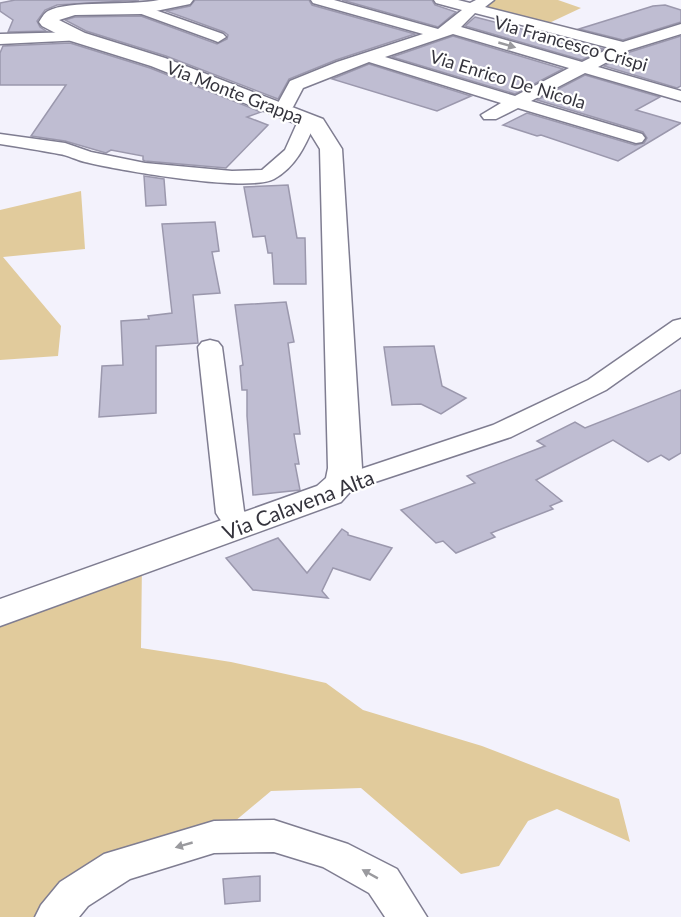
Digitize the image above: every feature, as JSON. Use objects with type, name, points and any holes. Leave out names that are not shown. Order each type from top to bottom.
[{"type":"street","name":"Via Francesco Crispi","points":[[318,0],[584,67],[681,96]]},
{"type":"street","points":[[441,0],[624,46]]},
{"type":"street","points":[[287,102],[296,86],[369,57],[445,31],[472,8],[487,0]]},
{"type":"street","points":[[164,3],[218,37]]},
{"type":"street","name":"Via Monte Grappa","points":[[164,3],[75,10],[54,15],[48,22],[78,37],[158,62],[307,120],[315,124],[331,149],[345,468],[342,482]]},
{"type":"street","points":[[490,116],[624,46],[681,29]]},
{"type":"street","points":[[0,39],[78,37]]},
{"type":"street","name":"Via Enrico De Nicola","points":[[369,57],[636,138]]},
{"type":"street","points":[[0,139],[65,149],[86,157],[145,169],[232,177],[267,175],[293,153],[307,120]]},
{"type":"street","name":"Via Calavena Alta","points":[[0,613],[329,494],[342,482],[360,479],[502,431],[597,385],[681,326]]},
{"type":"street","points":[[210,346],[230,513],[242,526]]},
{"type":"street","points":[[55,917],[74,894],[118,866],[214,837],[274,836],[334,855],[383,881],[407,917]]},
{"type":"shaded area","points":[[495,0],[558,0],[581,8],[547,24],[481,7]]},
{"type":"shaded area","points":[[81,191],[85,249],[3,257],[61,326],[58,356],[0,360],[0,210]]},
{"type":"shaded area","points":[[142,561],[141,648],[231,662],[326,683],[363,710],[482,746],[619,799],[630,842],[557,809],[528,821],[499,866],[461,874],[361,788],[271,791],[216,837],[120,866],[55,917],[0,917],[0,614]]},
{"type":"building","points":[[15,0],[139,0],[57,5],[45,10],[37,21],[46,31],[8,32],[13,20],[0,11],[0,3]]},
{"type":"building","points":[[195,0],[309,0],[312,5],[415,34],[336,60],[289,79],[278,99],[166,56],[86,31],[65,20],[75,17],[141,16],[217,44],[227,39],[228,35],[224,32],[166,11],[190,6]]},
{"type":"building","points":[[342,0],[432,0],[435,5],[456,12],[438,27]]},
{"type":"building","points":[[665,5],[681,10],[681,22],[623,40],[579,29],[653,6]]},
{"type":"building","points":[[475,17],[604,49],[582,60],[465,26]]},
{"type":"building","points":[[453,36],[563,69],[515,94],[392,57]]},
{"type":"building","points":[[681,36],[681,86],[677,88],[604,66],[630,52]]},
{"type":"building","points":[[70,43],[150,68],[261,112],[247,117],[268,125],[226,168],[145,161],[143,156],[111,150],[106,153],[65,141],[31,136],[66,85],[0,85],[0,53],[3,46]]},
{"type":"building","points":[[369,64],[471,96],[437,111],[332,79]]},
{"type":"building","points":[[585,75],[660,97],[636,110],[681,123],[618,161],[541,135],[537,136],[503,125],[527,113],[635,145],[644,143],[647,138],[643,132],[537,100]]},
{"type":"building","points":[[144,176],[164,179],[166,205],[146,206]]},
{"type":"building","points":[[288,185],[297,238],[305,238],[306,284],[274,284],[272,253],[268,253],[265,236],[253,237],[244,187]]},
{"type":"building","points":[[215,222],[219,251],[212,252],[220,293],[193,295],[198,343],[156,346],[156,413],[99,417],[102,366],[123,365],[121,321],[149,319],[148,316],[172,313],[162,224]]},
{"type":"building","points":[[286,302],[294,342],[288,343],[300,434],[294,434],[299,464],[295,464],[300,490],[253,495],[247,390],[242,390],[240,366],[243,365],[235,305]]},
{"type":"building","points":[[434,346],[442,386],[466,398],[441,414],[421,404],[392,405],[384,347]]},
{"type":"building","points":[[681,390],[681,453],[669,460],[661,455],[648,462],[613,440],[536,480],[562,501],[550,506],[553,509],[491,533],[495,537],[456,553],[443,541],[436,543],[401,510],[475,483],[467,476],[545,446],[537,441],[575,422],[585,428]]},
{"type":"building","points":[[342,529],[348,535],[392,548],[370,580],[333,568],[322,591],[328,598],[253,590],[226,558],[278,538],[307,573]]},
{"type":"building","points":[[260,876],[260,901],[225,904],[223,879]]}]
